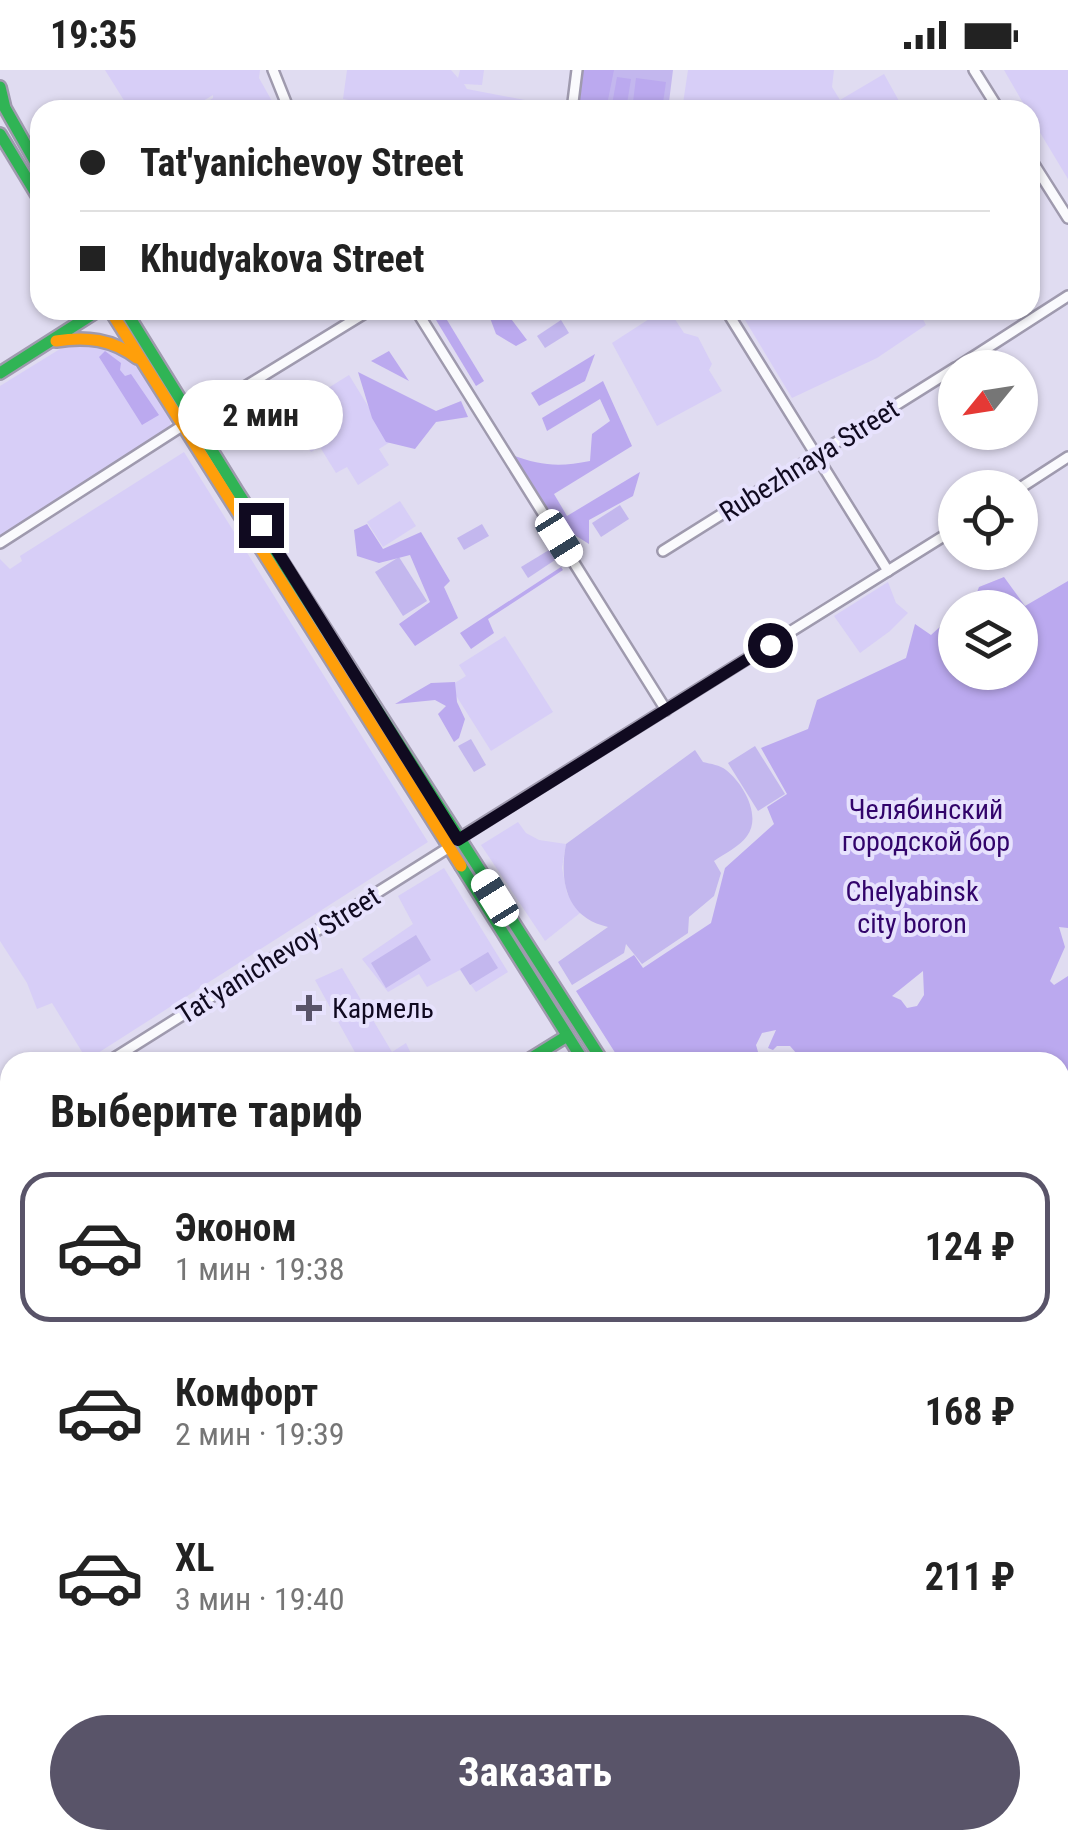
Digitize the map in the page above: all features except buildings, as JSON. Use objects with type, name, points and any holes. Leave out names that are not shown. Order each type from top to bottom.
[{"type":"main road","points":[[0,87],[2,109],[30,154]]},
{"type":"main road","points":[[0,134],[30,184]]},
{"type":"main road","points":[[0,373],[84,320]]},
{"type":"main road","points":[[116,320],[186,423],[573,1033],[580,1052]]},
{"type":"main road","points":[[130,320],[186,423]]},
{"type":"main road","points":[[47,343],[99,339],[116,344],[140,360]]},
{"type":"main road","points":[[542,1052],[573,1033]]},
{"type":"main road","points":[[573,1033],[593,1052]]},
{"type":"street","points":[[273,70],[284,100]]},
{"type":"street","points":[[573,100],[577,70]]},
{"type":"street","points":[[974,70],[994,100]]},
{"type":"street","points":[[1040,174],[1068,218]]},
{"type":"street","name":"Rubezhnaya Street","points":[[1040,314],[1068,296]]},
{"type":"street","points":[[0,543],[354,320]]},
{"type":"street","points":[[422,320],[666,710]]},
{"type":"street","points":[[732,320],[888,571]]},
{"type":"street","name":"Rubezhnaya Street","points":[[984,350],[1031,320]]},
{"type":"street","name":"Rubezhnaya Street","points":[[663,550],[938,379]]},
{"type":"street","points":[[1038,477],[1068,458]]},
{"type":"street","name":"Tat'yanichevoy Street","points":[[124,1052],[938,540]]},
{"type":"shaded area","points":[[105,70],[260,70],[259,78],[271,100],[210,100],[213,95],[205,100],[124,100]]},
{"type":"shaded area","points":[[347,70],[451,70],[458,78],[460,70],[484,70],[482,85],[464,84],[467,89],[524,100],[349,100],[343,99]]},
{"type":"shaded area","points":[[580,70],[673,70],[669,100],[576,100]]},
{"type":"shaded area","points":[[688,70],[834,70],[832,87],[840,100],[684,100]]},
{"type":"shaded area","points":[[1004,70],[1068,70],[1068,179],[1040,133],[1040,100],[1021,100]]},
{"type":"shaded area","points":[[884,74],[898,100],[840,100]]},
{"type":"shaded area","points":[[561,320],[569,333],[545,348],[537,336]]},
{"type":"shaded area","points":[[648,320],[676,320],[684,333],[698,337],[712,364],[709,370],[722,391],[657,426],[612,343]]},
{"type":"shaded area","points":[[745,320],[923,320],[926,325],[877,358],[792,398]]},
{"type":"shaded area","points":[[68,344],[107,347],[128,359],[169,416],[171,427],[153,442],[0,535],[0,386]]},
{"type":"shaded area","points":[[349,375],[390,442],[379,449],[389,465],[358,485],[347,467],[336,473],[320,447],[311,452],[288,413]]},
{"type":"shaded area","points":[[184,452],[428,842],[100,1052],[82,1052],[52,1003],[37,1009],[27,983],[0,941],[0,559],[10,569],[22,561],[20,556]]},
{"type":"shaded area","points":[[400,501],[416,526],[383,547],[367,522]]},
{"type":"shaded area","points":[[620,505],[629,519],[601,537],[592,523]]},
{"type":"shaded area","points":[[482,524],[489,536],[464,550],[457,538]]},
{"type":"shaded area","points":[[549,550],[555,560],[528,578],[521,567]]},
{"type":"shaded area","points":[[399,557],[427,601],[403,616],[375,572]]},
{"type":"shaded area","points":[[888,582],[896,603],[908,613],[860,653],[834,616]]},
{"type":"shaded area","points":[[505,636],[553,712],[491,751],[450,686],[466,676],[459,665]]},
{"type":"shaded area","points":[[471,739],[486,765],[474,772],[458,746]]},
{"type":"shaded area","points":[[755,746],[785,794],[758,811],[728,763]]},
{"type":"shaded area","points":[[695,750],[703,762],[726,770],[744,791],[752,819],[747,836],[714,861],[721,873],[714,896],[689,917],[688,933],[642,964],[626,944],[624,953],[572,985],[558,962],[608,927],[574,907],[565,884],[566,844]]},
{"type":"shaded area","points":[[518,822],[526,833],[539,840],[566,844],[562,868],[567,893],[580,913],[545,941],[481,845]]},
{"type":"shaded area","points":[[444,868],[508,972],[476,992],[460,970],[427,987],[419,974],[388,992],[362,959],[413,924],[398,896]]},
{"type":"shaded area","points":[[416,935],[431,960],[386,988],[371,963]]},
{"type":"shaded area","points":[[488,952],[498,968],[470,985],[460,969]]},
{"type":"shaded area","points":[[342,968],[392,1052],[355,1052],[315,980]]},
{"type":"shaded area","points":[[406,1043],[410,1052],[392,1052]]},
{"type":"green space","points":[[583,70],[614,70],[608,100],[579,100]]},
{"type":"green space","points":[[617,77],[631,79],[628,100],[613,100]]},
{"type":"green space","points":[[636,78],[666,82],[663,100],[633,100]]},
{"type":"green space","points":[[436,320],[447,320],[484,381],[476,386]]},
{"type":"green space","points":[[491,320],[512,320],[527,340],[516,346],[496,334]]},
{"type":"green space","points":[[105,351],[121,363],[120,370],[125,376],[131,374],[159,415],[142,425],[99,357]]},
{"type":"green space","points":[[389,351],[409,381],[371,361]]},
{"type":"green space","points":[[595,354],[585,381],[539,406],[531,393]]},
{"type":"green space","points":[[358,372],[436,411],[461,401],[468,417],[436,422],[415,449],[386,442],[372,418]]},
{"type":"green space","points":[[603,381],[632,446],[554,494],[567,516],[640,472],[633,496],[589,520],[589,544],[557,524],[512,455],[551,464],[590,461],[592,434],[610,421],[600,399],[547,431],[542,418]]},
{"type":"green space","points":[[367,524],[383,549],[421,532],[450,581],[444,587],[458,618],[415,646],[399,624],[430,602],[410,555],[379,563],[357,556],[354,530]]},
{"type":"green space","points":[[561,567],[563,570],[488,619],[494,633],[471,649],[460,633]]},
{"type":"green space","name":"Челябинский городской бор","points":[[1004,577],[1013,590],[978,590],[979,587]]},
{"type":"green space","name":"Челябинский городской бор","points":[[1068,581],[1068,928],[1059,927],[1065,947],[1050,981],[1054,985],[1068,976],[1068,1052],[795,1052],[790,1046],[768,1048],[776,1030],[762,1033],[756,1045],[758,1052],[615,1052],[576,991],[634,955],[643,968],[711,923],[725,868],[774,824],[767,807],[787,794],[761,748],[808,729],[817,700],[906,658],[915,624],[931,635],[938,629],[938,690],[1038,690],[1038,598]],"holes":[[[923,971],[924,995],[917,1006],[907,1008],[892,996]]]},
{"type":"green space","points":[[455,682],[457,702],[465,719],[454,742],[438,714],[446,706],[435,700],[395,704],[431,683]]},
{"type":"traffic: fast","points":[[0,87],[5,108],[30,152]]},
{"type":"traffic: fast","points":[[0,134],[30,184]]},
{"type":"traffic: fast","points":[[0,373],[83,320]]},
{"type":"traffic: fast","points":[[131,320],[597,1052]]},
{"type":"traffic: fast","points":[[461,866],[578,1052]]},
{"type":"traffic: fast","points":[[541,1052],[567,1036]]},
{"type":"traffic: slow","points":[[116,320],[461,866]]},
{"type":"traffic: slow","points":[[56,341],[98,340],[137,358]]},
{"type":"place","name":"Кармель","points":[[309,1008]]},
{"type":"route","points":[[261,525],[458,840],[770,645]]},
{"type":"park label","name":"Chelyabinsk city boron","points":[[912,907]]}]
